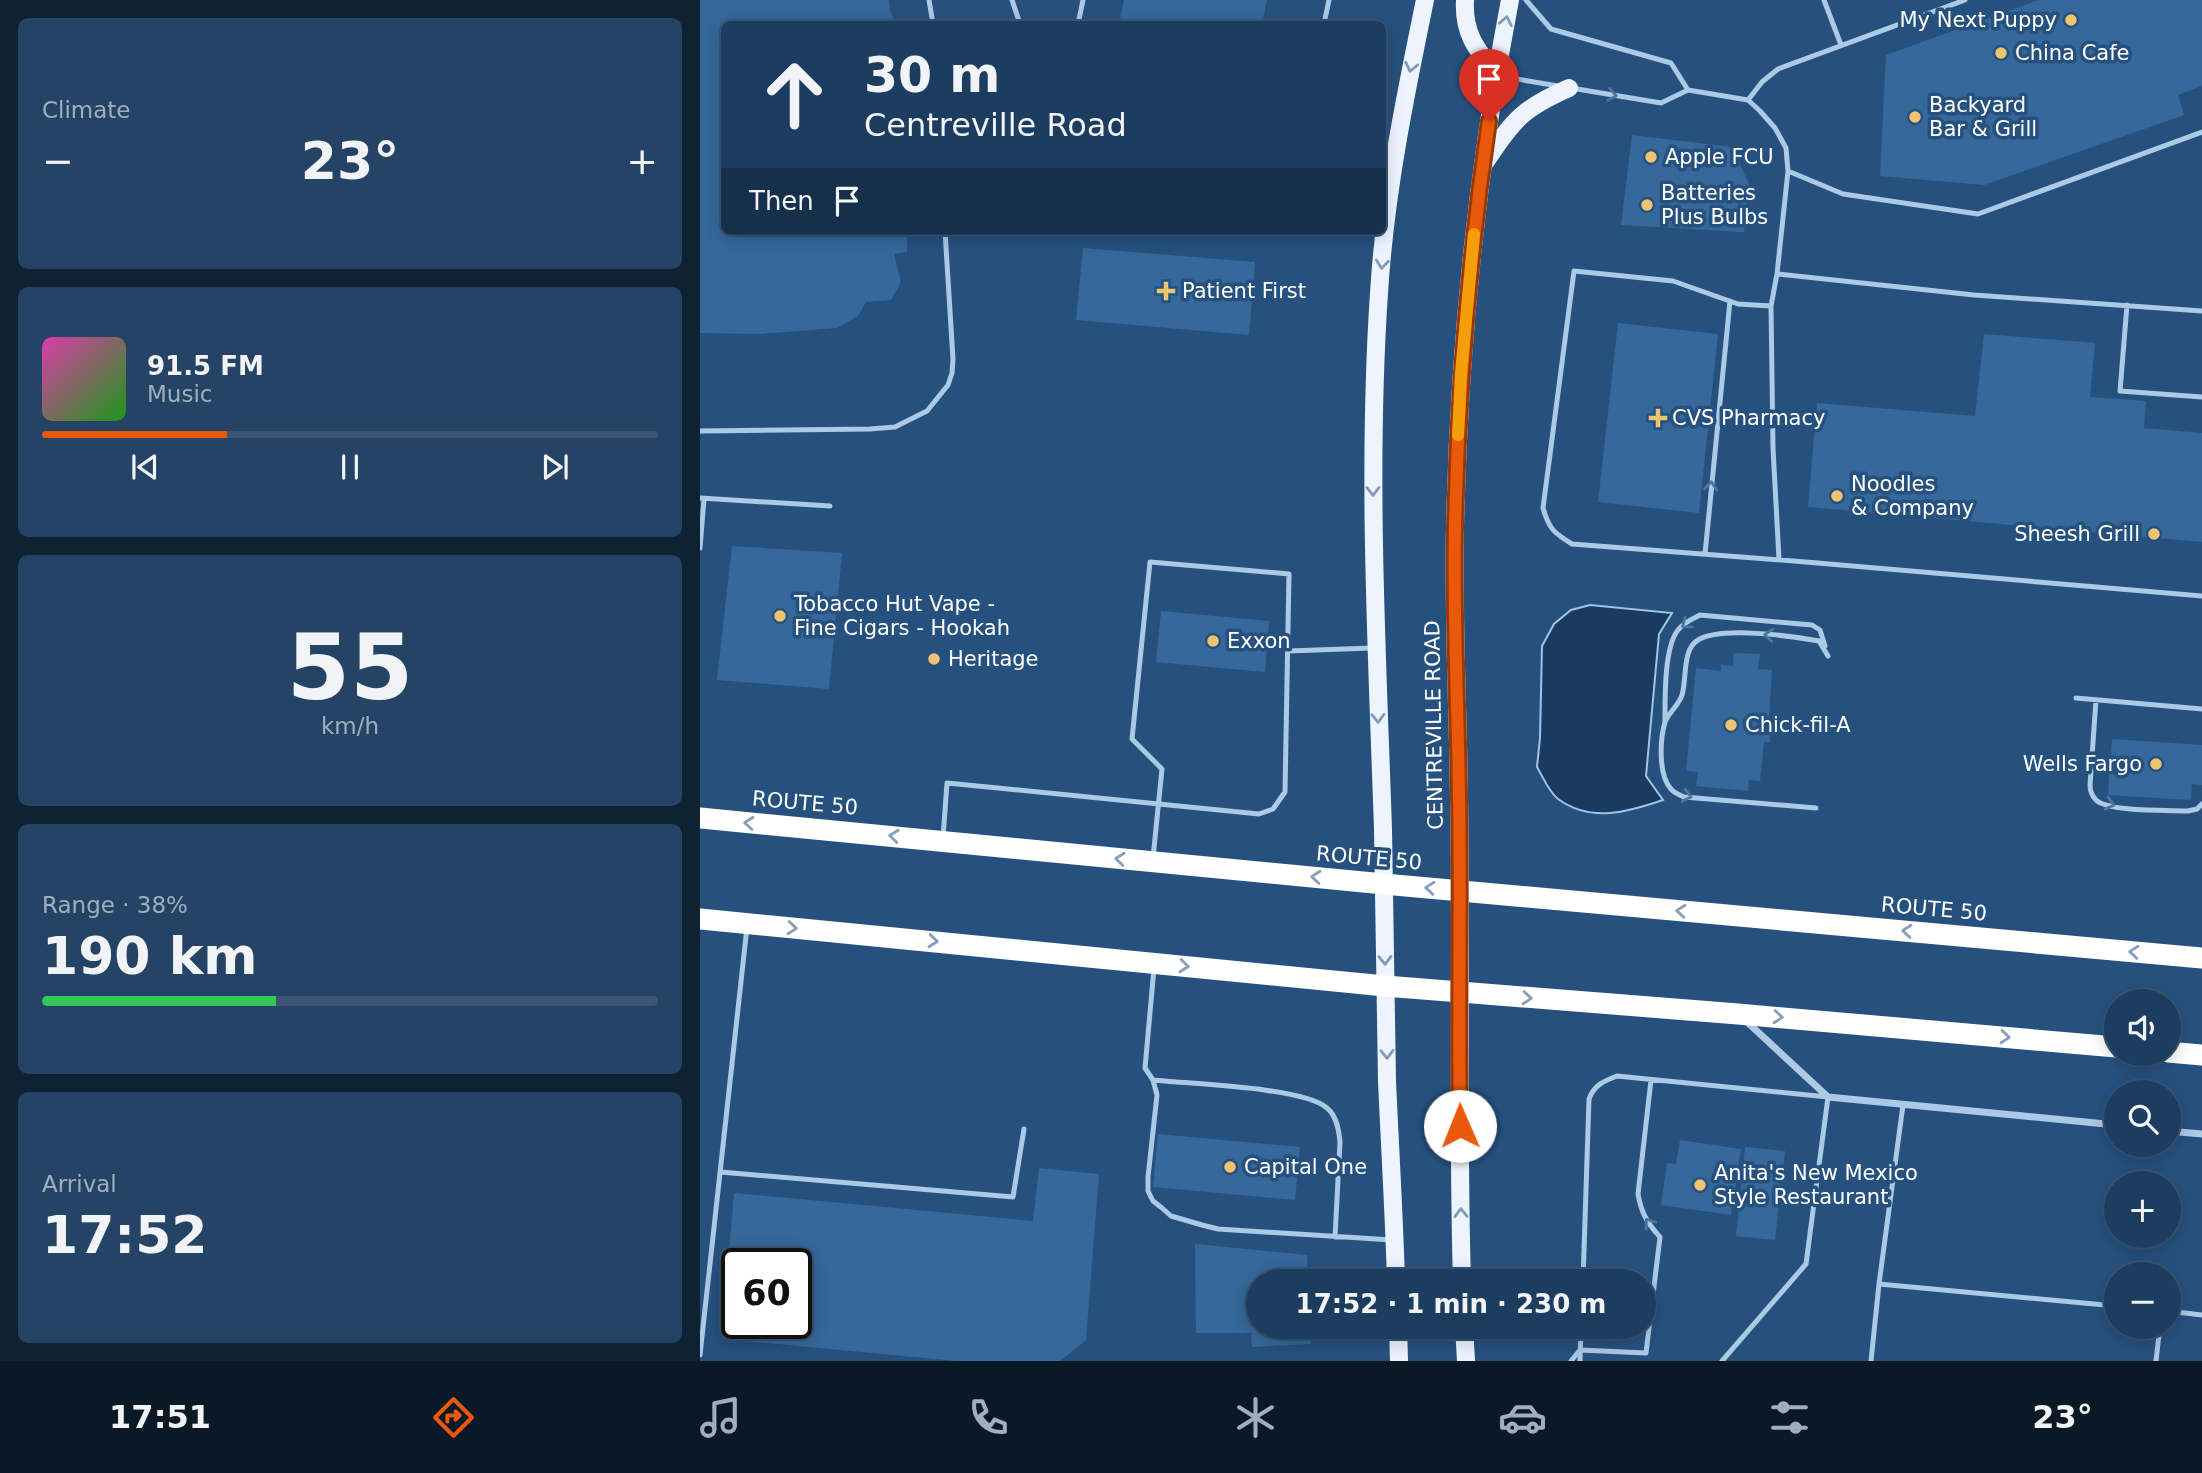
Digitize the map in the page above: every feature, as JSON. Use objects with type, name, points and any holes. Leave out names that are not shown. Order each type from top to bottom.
[{"type":"highway","name":"ROUTE 50","points":[[700,818],[1384,884],[2202,958]]},
{"type":"highway","points":[[700,919],[1385,986],[2104,1046]]},
{"type":"highway","points":[[2181,1053],[2202,1055]]},
{"type":"main road","points":[[1386,225],[1406,91],[1425,0]]},
{"type":"main road","points":[[1465,0],[1464,18],[1473,45],[1497,75]]},
{"type":"main road","name":"CENTREVILLE ROAD","points":[[1462,1269],[1455,528],[1461,373],[1482,167],[1510,0]]},
{"type":"main road","points":[[1482,167],[1509,126],[1538,101],[1569,88]]},
{"type":"main road","points":[[1385,235],[1379,292],[1374,415],[1373,550],[1396,1269]]},
{"type":"main road","points":[[1398,1339],[1399,1361]]},
{"type":"main road","points":[[1465,1339],[1466,1361]]},
{"type":"street","points":[[1738,1014],[1828,1097],[2104,1124]]},
{"type":"street","points":[[2181,1132],[2202,1134]]},
{"type":"lane","points":[[929,0],[932,21]]},
{"type":"lane","points":[[1012,0],[1019,21]]},
{"type":"lane","points":[[1079,21],[1083,0]]},
{"type":"lane","points":[[1325,21],[1329,0]]},
{"type":"lane","points":[[1526,0],[1552,29],[1671,63],[1688,90]]},
{"type":"lane","points":[[1824,0],[1841,45]]},
{"type":"lane","points":[[1748,100],[1762,82],[1778,69],[1965,0]]},
{"type":"lane","points":[[1497,75],[1661,103],[1688,90],[1748,100],[1774,128],[1786,148],[1788,171],[1777,275],[1770,306],[1779,559]]},
{"type":"lane","points":[[1788,171],[1843,194],[1978,214],[2202,132]]},
{"type":"lane","points":[[700,431],[895,427],[927,411],[944,391],[952,373],[945,235]]},
{"type":"lane","points":[[1770,306],[1730,301],[1673,281],[1574,271],[1544,509],[1548,525],[1558,536],[1572,544],[2202,596]]},
{"type":"lane","points":[[1777,275],[1974,295],[2202,311]]},
{"type":"lane","points":[[1705,554],[1730,301]]},
{"type":"lane","points":[[2127,305],[2120,391],[2202,397]]},
{"type":"lane","points":[[700,548],[702,498],[830,506]]},
{"type":"lane","points":[[943,841],[947,783],[1159,804],[1259,814],[1273,809],[1285,792],[1289,574],[1150,562],[1132,739],[1162,768],[1159,804],[1152,862]]},
{"type":"lane","points":[[1665,722],[1681,697],[1689,652],[1694,642],[1708,634],[1729,632],[1819,641],[1828,656],[1820,630],[1812,625],[1700,615],[1687,621],[1676,632],[1669,658],[1661,763],[1665,782],[1672,791],[1684,797],[1816,808]]},
{"type":"lane","points":[[1288,651],[1375,648]]},
{"type":"lane","points":[[2076,698],[2202,709]]},
{"type":"lane","points":[[2096,700],[2090,785],[2096,800],[2110,806],[2188,811],[2197,809],[2202,804]]},
{"type":"lane","points":[[700,1355],[747,924]]},
{"type":"lane","points":[[1154,963],[1145,1068],[1153,1080],[1157,1095],[1148,1191],[1153,1200],[1171,1216],[1218,1229],[1395,1241]]},
{"type":"lane","points":[[1583,1269],[1589,1099],[1592,1091],[1602,1082],[1616,1076],[1828,1097],[1806,1264],[1722,1361]]},
{"type":"lane","points":[[1153,1080],[1283,1093],[1316,1101],[1329,1109],[1339,1128],[1340,1143],[1335,1237]]},
{"type":"lane","points":[[1580,1350],[1646,1353],[1660,1237],[1640,1210],[1638,1194],[1651,1080]]},
{"type":"lane","points":[[1871,1361],[1903,1105]]},
{"type":"lane","points":[[720,1172],[1013,1197],[1024,1129]]},
{"type":"lane","points":[[1879,1284],[2104,1305]]},
{"type":"lane","points":[[2181,1313],[2202,1315]]},
{"type":"lane","points":[[1580,1339],[1580,1361]]},
{"type":"lane","points":[[2156,1361],[2159,1339]]},
{"type":"lane","points":[[1572,1361],[1580,1350]]},
{"type":"water","points":[[1590,605],[1672,613],[1659,634],[1646,776],[1663,800],[1610,813],[1583,811],[1558,799],[1537,767],[1542,646],[1554,624],[1571,610]]},
{"type":"building","points":[[700,0],[889,0],[895,21],[721,21],[721,235],[907,235],[907,252],[894,254],[901,282],[891,300],[866,302],[858,316],[837,328],[760,334],[700,333]]},
{"type":"building","points":[[1124,0],[1267,0],[1263,21],[1120,21]]},
{"type":"building","points":[[2039,0],[2202,0],[2202,86],[2178,95],[2184,115],[1984,185],[1880,176],[1886,55]]},
{"type":"building","points":[[1632,135],[1732,147],[1749,184],[1744,232],[1621,225]]},
{"type":"building","name":"Patient First","points":[[1083,248],[1255,262],[1249,335],[1076,320]]},
{"type":"building","name":"CVS Pharmacy","points":[[1618,323],[1718,334],[1699,513],[1598,502]]},
{"type":"building","points":[[1984,334],[2095,343],[2090,397],[2146,401],[2144,428],[2202,433],[2202,542],[1808,507],[1817,403],[1975,416]]},
{"type":"building","name":"Tobacco Hut Vape - Fine Cigars - Hookah","points":[[732,546],[842,553],[829,689],[717,680]]},
{"type":"building","name":"Exxon","points":[[1161,611],[1269,621],[1265,672],[1156,662]]},
{"type":"building","name":"Chick-fil-A","points":[[1734,653],[1760,654],[1758,669],[1772,670],[1769,718],[1773,719],[1770,742],[1764,742],[1760,781],[1749,780],[1748,791],[1696,786],[1698,772],[1686,771],[1696,668],[1721,671],[1721,665],[1733,666]]},
{"type":"building","name":"Wells Fargo","points":[[2112,739],[2202,745],[2202,785],[2192,784],[2191,800],[2108,795]]},
{"type":"building","points":[[1158,1134],[1300,1147],[1295,1200],[1153,1187]]},
{"type":"building","name":"Anita's New Mexico Style Restaurant","points":[[1680,1140],[1741,1149],[1731,1215],[1661,1205],[1667,1163],[1676,1164]]},
{"type":"building","points":[[1745,1147],[1785,1151],[1775,1240],[1736,1236]]},
{"type":"building","points":[[1039,1168],[1099,1174],[1086,1340],[1060,1361],[956,1361],[746,1341],[745,1339],[812,1339],[812,1248],[729,1248],[734,1193],[1033,1221]]},
{"type":"building","points":[[1195,1244],[1307,1255],[1308,1269],[1246,1269],[1246,1333],[1196,1333]]},
{"type":"building","points":[[1251,1339],[1311,1339],[1311,1344],[1252,1347]]},
{"type":"slow traffic","points":[[1458,435],[1474,234]]},
{"type":"place","name":"My Next Puppy","points":[[2071,20]]},
{"type":"place","name":"China Cafe","points":[[2001,53]]},
{"type":"place","name":"Backyard Bar & Grill","points":[[1915,117]]},
{"type":"place","name":"Apple FCU","points":[[1651,157]]},
{"type":"place","name":"Batteries Plus Bulbs","points":[[1647,205]]},
{"type":"place","name":"Patient First","points":[[1166,291]]},
{"type":"place","name":"CVS Pharmacy","points":[[1658,418]]},
{"type":"place","name":"Noodles & Company","points":[[1837,496]]},
{"type":"place","name":"Sheesh Grill","points":[[2154,534]]},
{"type":"place","name":"Tobacco Hut Vape - Fine Cigars - Hookah","points":[[780,616]]},
{"type":"place","name":"Exxon","points":[[1213,641]]},
{"type":"place","name":"Heritage","points":[[934,659]]},
{"type":"place","name":"Chick-fil-A","points":[[1731,725]]},
{"type":"place","name":"Wells Fargo","points":[[2156,764]]},
{"type":"place","name":"Capital One","points":[[1230,1167]]},
{"type":"place","name":"Anita's New Mexico Style Restaurant","points":[[1700,1185]]},
{"type":"route","points":[[1460,1126],[1455,528],[1461,373],[1467,300],[1489,121]]}]
